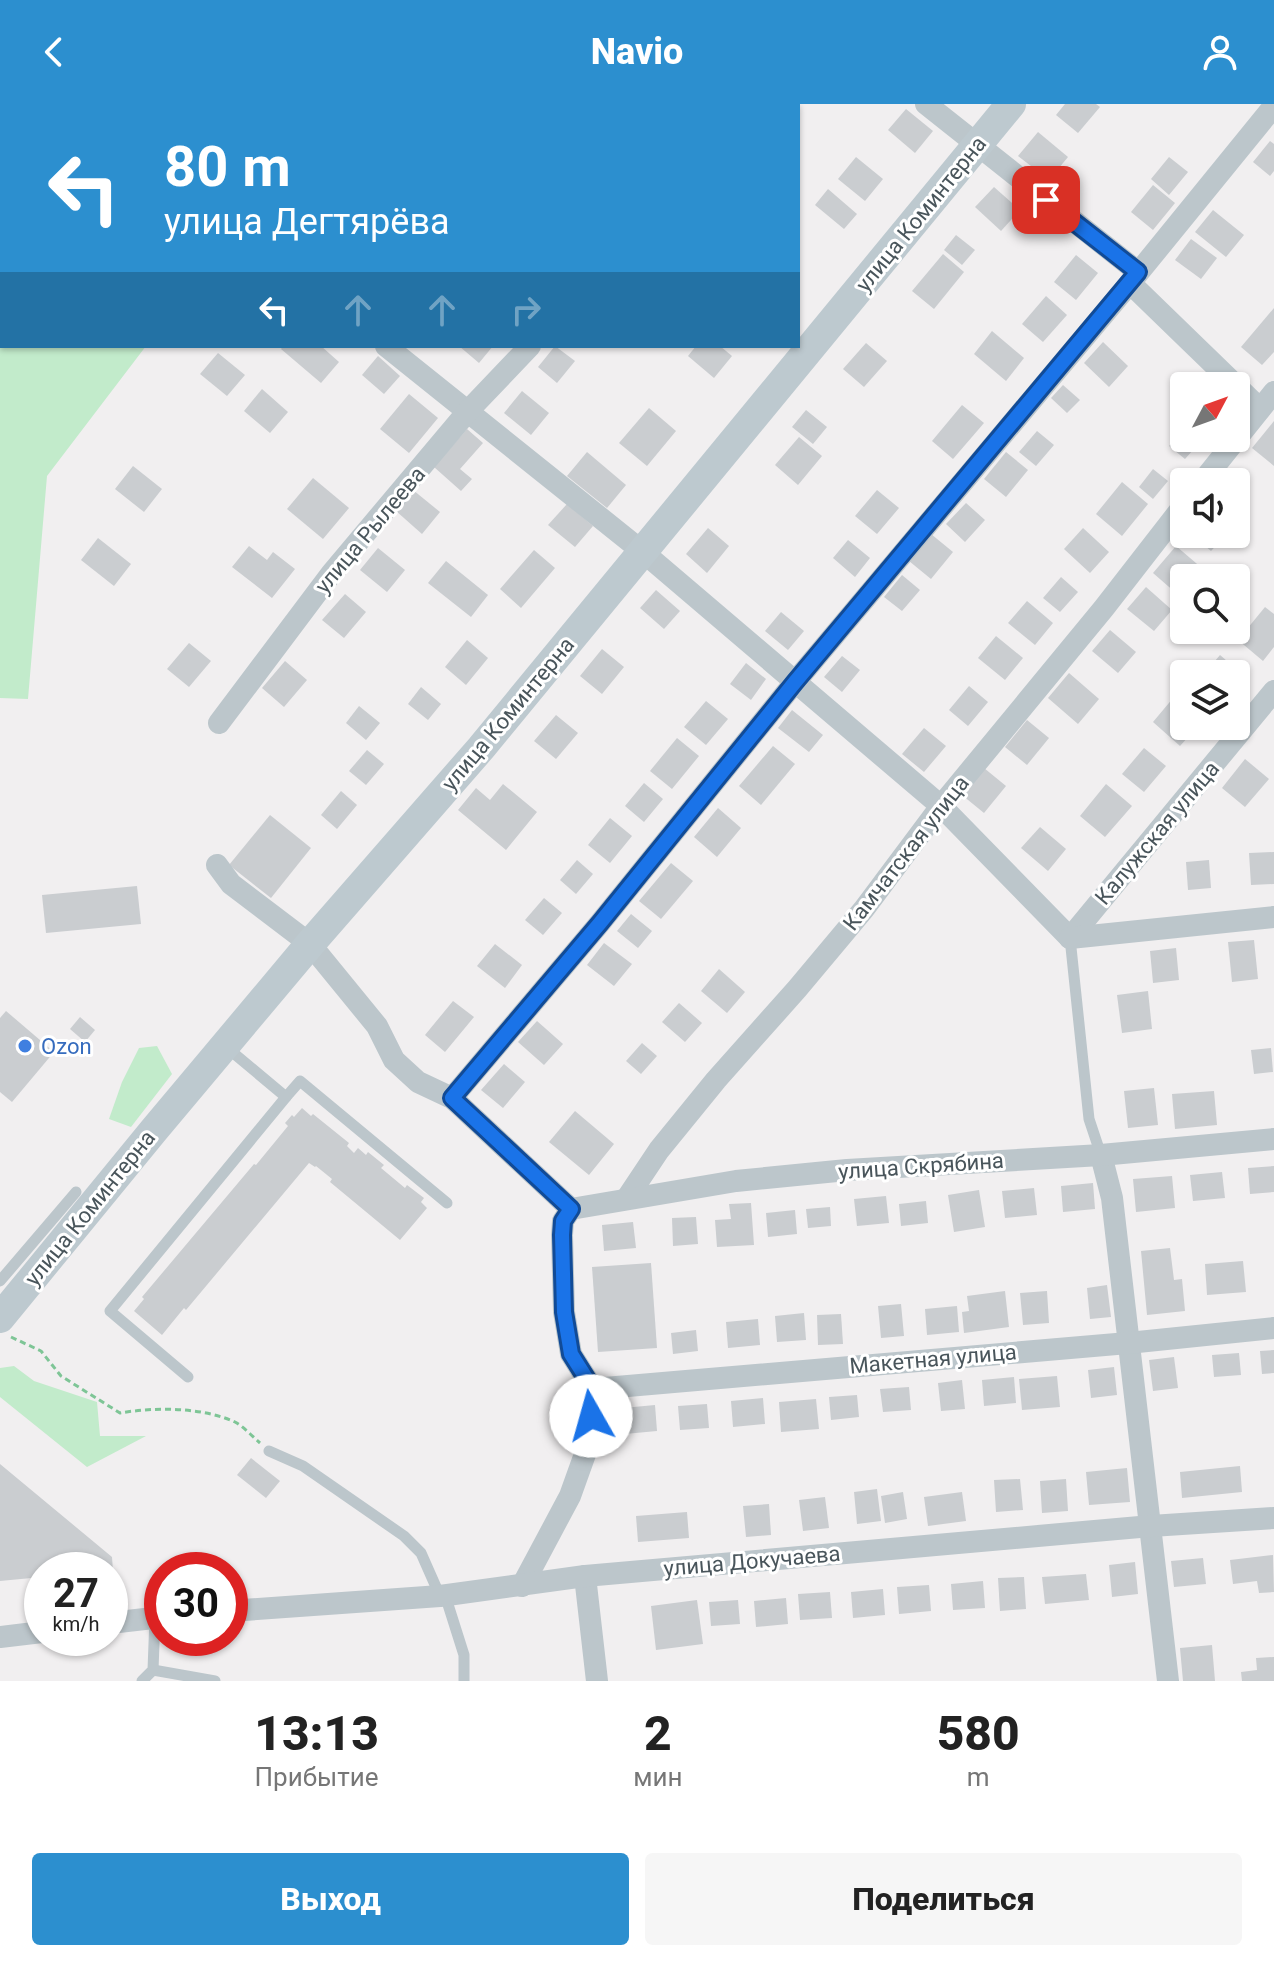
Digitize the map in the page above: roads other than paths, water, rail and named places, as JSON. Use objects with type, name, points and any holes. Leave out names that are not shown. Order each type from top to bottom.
[{"type":"street","points":[[926,104],[1134,277],[1267,400],[1213,468]]},
{"type":"street","name":"улица Коминтерна","points":[[0,1318],[310,944],[481,748],[1011,104]]},
{"type":"street","points":[[452,1098],[1274,106]]},
{"type":"street","points":[[389,348],[643,552],[941,806],[1070,938],[1274,917]]},
{"type":"street","name":"улица Рылеева","points":[[219,723],[331,574],[468,411],[528,348]]},
{"type":"street","name":"Камчатская улица","points":[[627,1198],[659,1150],[864,909],[941,806],[1170,523]]},
{"type":"street","name":"Калужская улица","points":[[1070,938],[1272,696]]},
{"type":"street","points":[[217,865],[231,884],[310,944],[377,1026],[394,1060],[418,1082],[452,1098],[571,1209],[563,1221],[562,1235],[564,1312],[571,1354],[593,1389],[589,1443],[570,1496],[522,1586]]},
{"type":"street","name":"улица Скрябина","points":[[571,1209],[736,1181],[847,1170],[1101,1155],[1274,1139]]},
{"type":"street","points":[[1101,1155],[1112,1198],[1168,1681]]},
{"type":"street","name":"Макетная улица","points":[[593,1389],[1274,1328]]},
{"type":"street","name":"улица Докучаева","points":[[248,1610],[443,1595],[585,1576],[1274,1518]]},
{"type":"street","points":[[585,1576],[597,1681]]},
{"type":"street","points":[[0,1637],[24,1634]]},
{"type":"lane","points":[[1070,938],[1089,1119],[1101,1155]]},
{"type":"lane","points":[[224,1046],[286,1097]]},
{"type":"lane","points":[[188,1377],[110,1311],[300,1081],[447,1203]]},
{"type":"lane","points":[[0,1281],[76,1192]]},
{"type":"lane","points":[[269,1451],[303,1466],[404,1536],[421,1553],[443,1595],[464,1655],[464,1681]]},
{"type":"lane","points":[[142,1681],[153,1670],[154,1656]]},
{"type":"lane","points":[[153,1670],[215,1681]]},
{"type":"place","name":"Ozon","points":[[25,1046]]}]
